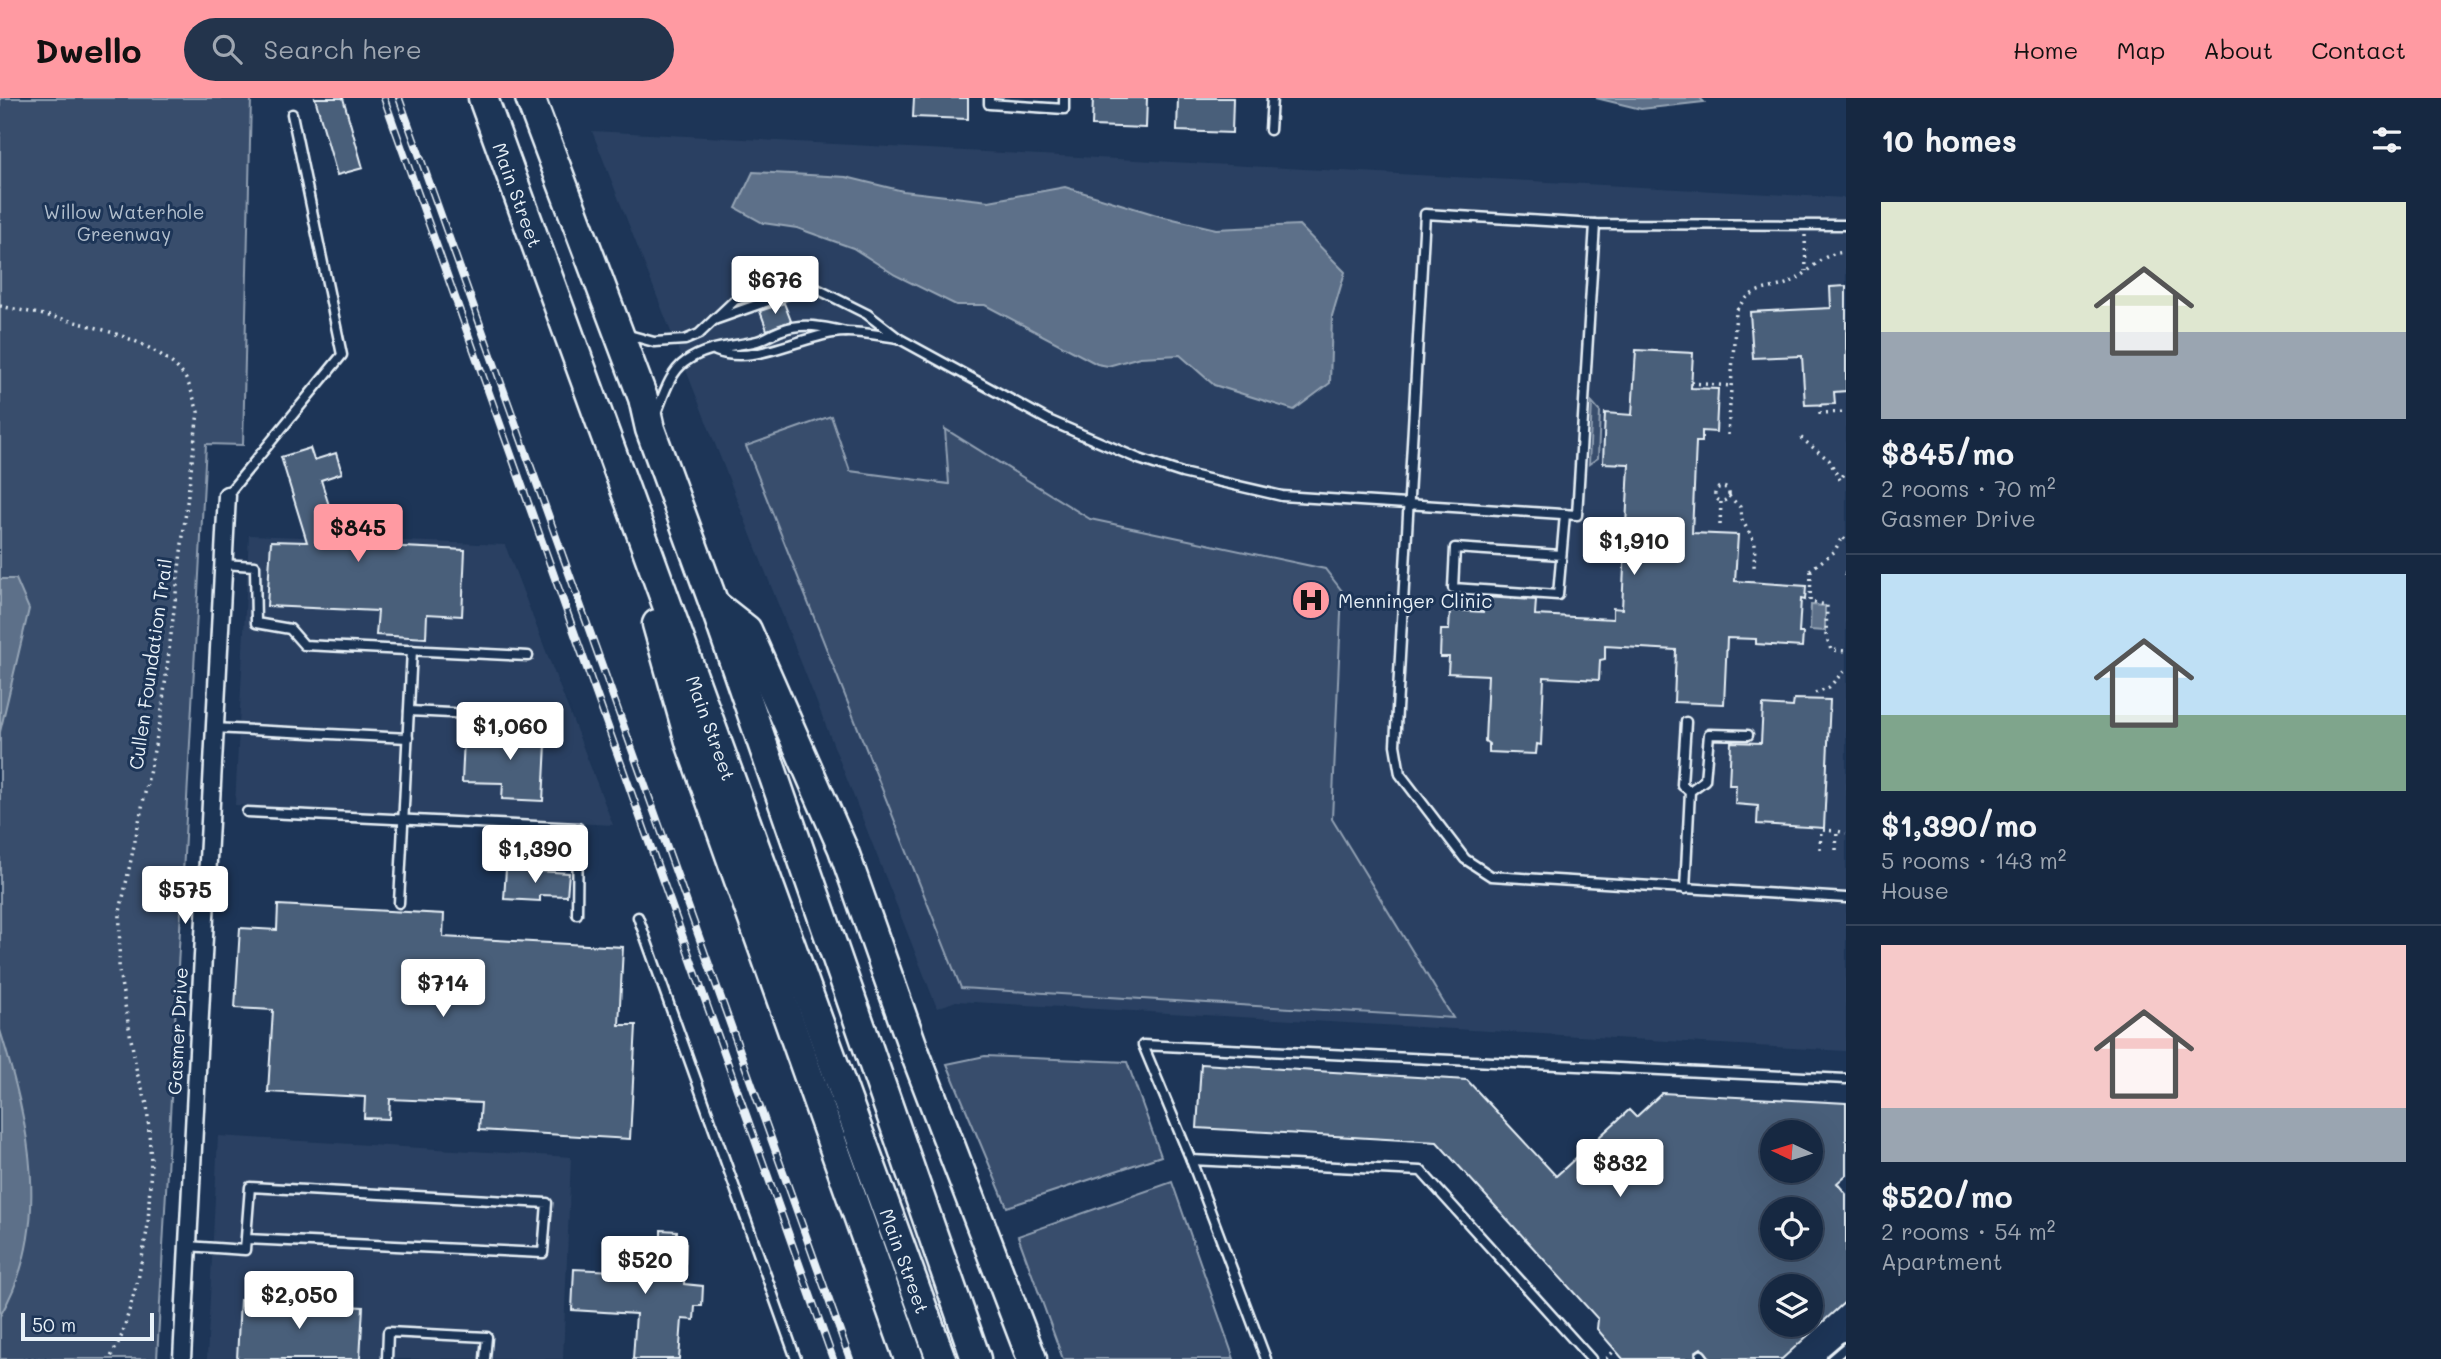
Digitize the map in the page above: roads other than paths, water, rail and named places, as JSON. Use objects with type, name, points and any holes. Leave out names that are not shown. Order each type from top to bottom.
[{"type":"highway","name":"Main Street","points":[[483,98],[941,1359]]},
{"type":"highway","name":"Main Street","points":[[530,98],[643,397],[650,429],[714,604],[976,1359]]},
{"type":"highway","points":[[600,415],[691,745],[909,1359]]},
{"type":"highway","points":[[714,604],[747,630],[843,849],[915,1053],[1032,1359]]},
{"type":"street","name":"Gasmer Drive","points":[[181,1359],[227,495]]},
{"type":"lane","points":[[989,98],[989,104],[1064,109],[1064,98]]},
{"type":"lane","points":[[1270,130],[1272,98]]},
{"type":"lane","points":[[227,495],[342,355],[292,114]]},
{"type":"lane","points":[[1846,225],[1595,224],[1424,214],[1395,745],[1400,774],[1465,859],[1490,876],[1846,898]]},
{"type":"lane","points":[[616,330],[663,343],[699,334],[715,320],[719,312],[735,300],[775,286],[808,287],[833,294],[886,326],[898,338],[1048,420],[1139,459],[1233,486],[1282,496],[1408,507],[1577,515],[1595,224]]},
{"type":"lane","points":[[716,351],[727,344],[758,341],[785,329],[818,325],[846,332],[898,338]]},
{"type":"lane","points":[[650,429],[679,367],[705,352],[716,351],[726,355],[756,353],[846,332]]},
{"type":"lane","points":[[699,334],[705,352]]},
{"type":"lane","points":[[1561,555],[1455,548],[1453,588],[1558,594],[1565,514]]},
{"type":"lane","points":[[222,564],[256,566],[256,623],[290,629],[304,645],[528,656]]},
{"type":"lane","points":[[399,903],[412,650]]},
{"type":"lane","points":[[409,711],[552,718]]},
{"type":"lane","points":[[1686,722],[1682,785],[1690,791]]},
{"type":"lane","points":[[213,728],[408,738]]},
{"type":"lane","points":[[1690,791],[1705,780],[1709,734],[1748,735]]},
{"type":"lane","points":[[1685,889],[1690,791]]},
{"type":"lane","points":[[247,812],[578,828],[577,914]]},
{"type":"lane","points":[[638,917],[796,1359]]},
{"type":"lane","points":[[1265,1359],[1191,1160],[1143,1045],[1846,1079]]},
{"type":"lane","points":[[1191,1160],[1421,1171],[1591,1359]]},
{"type":"lane","points":[[187,1246],[245,1250],[250,1187],[547,1203],[543,1254],[246,1239]]},
{"type":"lane","points":[[387,1359],[388,1332],[486,1337],[485,1359]]},
{"type":"lane","points":[[1832,1359],[1846,1347]]},
{"type":"railway","points":[[384,98],[833,1359]]},
{"type":"railway","points":[[399,98],[850,1359]]},
{"type":"place","name":"Menninger Clinic","points":[[1311,600]]},
{"type":"park label","name":"Willow Waterhole Greenway","points":[[124,222]]}]
